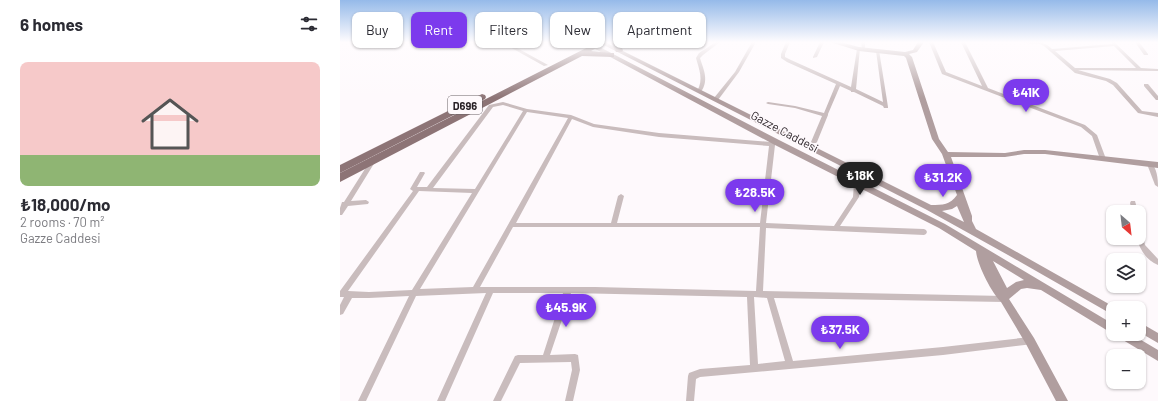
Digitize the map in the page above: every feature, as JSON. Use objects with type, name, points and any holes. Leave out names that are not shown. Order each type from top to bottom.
[{"type":"highway","name":"D696","points":[[340,168],[556,61]]},
{"type":"highway","name":"D696","points":[[340,178],[489,104],[567,61]]},
{"type":"main road","name":"Gazze Caddesi","points":[[622,61],[774,143],[942,226],[1106,325]]},
{"type":"main road","name":"Gazze Caddesi","points":[[641,61],[930,208],[1106,308]]},
{"type":"main road","points":[[910,61],[936,139],[946,154],[972,231],[1005,293],[1004,299],[1030,341],[1062,401]]},
{"type":"main road","points":[[946,154],[1005,155],[1024,152],[1045,152],[1154,164]]},
{"type":"main road","points":[[930,208],[950,207],[958,201],[961,195]]},
{"type":"main road","points":[[1004,299],[1011,289],[1019,284],[1030,284],[1052,292]]},
{"type":"main road","points":[[1146,331],[1158,338]]},
{"type":"main road","points":[[1133,341],[1158,356]]},
{"type":"street","points":[[538,61],[546,65]]},
{"type":"street","points":[[699,61],[704,81],[703,88],[699,91]]},
{"type":"street","points":[[716,99],[737,72],[743,61]]},
{"type":"street","points":[[788,61],[886,107],[879,61]]},
{"type":"street","points":[[852,91],[858,61]]},
{"type":"street","points":[[939,61],[944,73],[1083,126],[1094,135],[1104,159]]},
{"type":"street","points":[[972,61],[986,89]]},
{"type":"street","points":[[1063,61],[1073,69],[1086,75],[1108,80],[1115,84],[1140,112],[1158,115]]},
{"type":"street","points":[[1130,61],[1140,70]]},
{"type":"street","points":[[1073,69],[1158,70]]},
{"type":"street","points":[[814,142],[838,84]]},
{"type":"street","points":[[1146,85],[1158,99]]},
{"type":"street","points":[[428,190],[489,104],[503,103],[526,110],[571,117],[593,125],[659,136],[774,143],[763,225],[759,294]]},
{"type":"street","points":[[768,103],[795,107],[826,115]]},
{"type":"street","points":[[362,401],[414,293],[526,110]]},
{"type":"street","points":[[475,290],[571,117]]},
{"type":"street","points":[[340,212],[372,162]]},
{"type":"street","points":[[1154,164],[1158,185]]},
{"type":"street","points":[[422,173],[413,189],[476,191]]},
{"type":"street","points":[[836,228],[856,196],[857,183]]},
{"type":"street","points":[[340,312],[344,294],[417,190]]},
{"type":"street","points":[[614,224],[621,196]]},
{"type":"street","points":[[344,204],[366,202]]},
{"type":"street","points":[[510,225],[763,225],[924,232]]},
{"type":"street","points":[[1142,245],[1155,261],[1158,262]]},
{"type":"street","points":[[344,294],[369,295],[475,290],[568,290],[1004,299]]},
{"type":"street","points":[[441,401],[491,290]]},
{"type":"street","points":[[545,359],[568,290]]},
{"type":"street","points":[[750,294],[754,368]]},
{"type":"street","points":[[770,295],[790,365]]},
{"type":"street","points":[[690,401],[692,376],[700,373],[943,351],[1030,341]]},
{"type":"street","points":[[497,401],[518,359],[575,358],[576,370],[570,401]]}]
